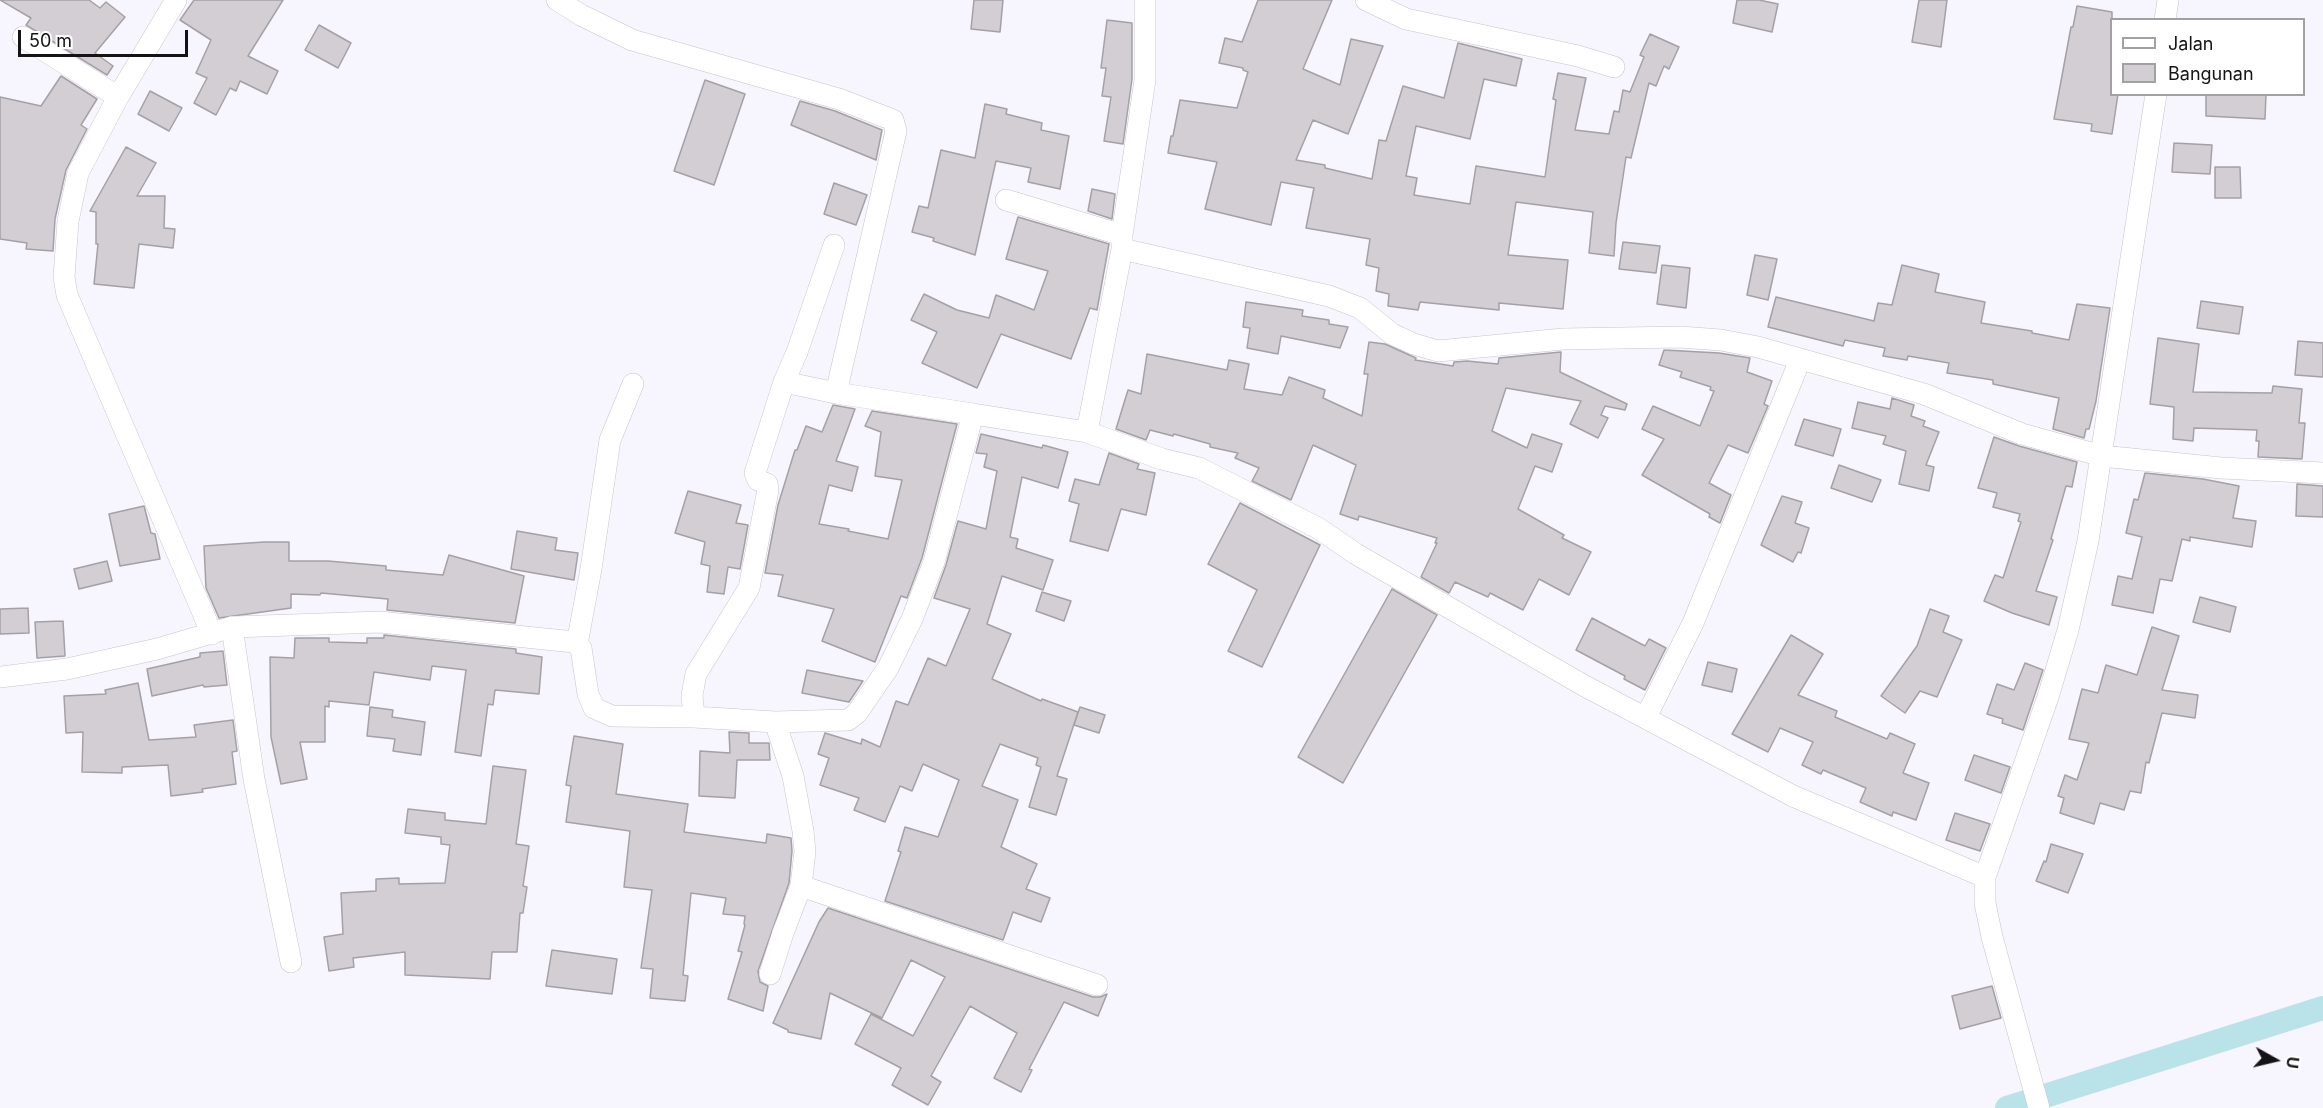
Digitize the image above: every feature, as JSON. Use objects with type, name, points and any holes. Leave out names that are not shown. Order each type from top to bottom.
[{"type":"street","points":[[176,0],[118,97],[78,173],[68,221],[65,253],[67,295],[90,349],[222,630],[291,962]]},
{"type":"street","points":[[557,0],[581,15],[632,40],[839,99],[892,120],[896,131],[836,393]]},
{"type":"street","points":[[1087,432],[1122,242],[1145,80],[1145,0]]},
{"type":"street","points":[[1366,0],[1406,19],[1578,56],[1614,67]]},
{"type":"street","points":[[2165,18],[2168,0]]},
{"type":"street","points":[[23,37],[118,97]]},
{"type":"street","points":[[2039,1108],[1992,937],[1985,903],[1985,877],[2048,698],[2068,630],[2088,541],[2156,96]]},
{"type":"street","points":[[1006,200],[1122,242],[1329,296],[1360,308],[1392,334],[1438,351],[1563,339],[1680,337],[1721,340],[1758,347],[1924,394],[2022,434],[2102,456],[2222,468],[2323,473]]},
{"type":"street","points":[[694,717],[692,695],[696,674],[749,588],[768,490],[767,484],[758,480],[755,473],[784,382],[797,352],[834,245]]},
{"type":"street","points":[[1646,717],[1693,623],[1800,360]]},
{"type":"street","points":[[784,382],[836,393],[1087,432],[1162,459],[1199,468],[1318,528],[1356,554],[1583,684],[1793,796],[1985,877]]},
{"type":"street","points":[[633,384],[610,440],[578,644],[582,653],[588,694],[594,708],[621,718],[694,717],[775,722],[848,720],[857,713],[888,668],[912,619],[934,562],[973,414]]},
{"type":"street","points":[[0,677],[67,669],[222,630],[380,622],[567,640],[578,644]]},
{"type":"street","points":[[770,974],[801,886],[805,851],[793,776],[775,722]]},
{"type":"street","points":[[801,886],[1097,985]]},
{"type":"building","points":[[0,0],[89,0],[100,8],[106,2],[125,17],[95,53],[113,66],[107,75],[26,25],[31,18]]},
{"type":"building","points":[[194,0],[283,0],[248,56],[278,71],[267,94],[240,81],[236,91],[230,88],[216,115],[194,103],[207,78],[196,73],[211,40],[180,20]]},
{"type":"building","points":[[974,0],[1003,0],[1000,32],[971,29]]},
{"type":"building","points":[[1258,0],[1332,0],[1303,69],[1340,85],[1351,39],[1383,46],[1348,134],[1313,120],[1296,160],[1325,165],[1325,168],[1372,179],[1379,140],[1386,141],[1403,86],[1444,98],[1458,43],[1522,59],[1516,86],[1484,79],[1470,139],[1416,126],[1406,176],[1417,178],[1414,195],[1470,204],[1476,166],[1545,177],[1558,73],[1586,78],[1575,130],[1609,134],[1614,111],[1619,112],[1623,90],[1630,92],[1644,57],[1640,55],[1650,34],[1679,47],[1669,69],[1664,66],[1656,86],[1649,83],[1631,158],[1626,157],[1616,223],[1614,256],[1589,253],[1593,212],[1516,202],[1508,255],[1568,260],[1563,309],[1499,303],[1499,310],[1420,302],[1418,310],[1388,306],[1389,294],[1376,291],[1379,268],[1366,265],[1370,239],[1306,228],[1314,188],[1281,182],[1271,225],[1205,209],[1217,162],[1168,153],[1180,100],[1237,108],[1248,72],[1243,68],[1219,63],[1225,38],[1242,42]]},
{"type":"building","points":[[1737,0],[1759,0],[1778,4],[1772,32],[1733,23]]},
{"type":"building","points":[[1919,0],[1947,0],[1941,47],[1912,42]]},
{"type":"building","points":[[2077,6],[2112,12],[2112,18],[2110,18],[2110,96],[2118,96],[2112,134],[2091,131],[2092,124],[2054,119],[2071,27],[2073,27]]},
{"type":"building","points":[[1107,20],[1132,23],[1132,79],[1123,144],[1104,141],[1111,97],[1102,96],[1106,68],[1101,68]]},
{"type":"building","points":[[319,25],[351,43],[338,68],[305,50]]},
{"type":"building","points":[[61,76],[97,99],[81,125],[87,129],[66,170],[55,219],[53,251],[26,249],[27,243],[0,239],[0,97],[41,106]]},
{"type":"building","points":[[705,80],[745,94],[714,185],[674,171]]},
{"type":"building","points":[[150,91],[182,108],[169,131],[138,114]]},
{"type":"building","points":[[2206,96],[2266,96],[2265,119],[2206,116]]},
{"type":"building","points":[[800,101],[835,111],[882,130],[876,160],[791,125]]},
{"type":"building","points":[[985,104],[1007,109],[1006,114],[1042,123],[1041,130],[1069,136],[1060,189],[1028,182],[1031,168],[996,161],[975,255],[933,241],[934,238],[912,232],[919,206],[928,208],[941,150],[975,158]]},
{"type":"building","points":[[2174,143],[2212,145],[2210,174],[2172,172]]},
{"type":"building","points":[[126,147],[156,163],[137,196],[165,196],[164,228],[175,229],[173,248],[139,244],[134,288],[94,284],[98,244],[96,244],[96,212],[90,211]]},
{"type":"building","points":[[2215,167],[2240,167],[2241,198],[2215,198]]},
{"type":"building","points":[[834,183],[867,195],[856,225],[824,214]]},
{"type":"building","points":[[1092,189],[1115,194],[1112,219],[1088,211]]},
{"type":"building","points":[[1018,217],[1109,244],[1097,310],[1090,308],[1071,359],[1001,334],[977,388],[922,363],[937,332],[911,320],[924,294],[957,310],[989,318],[996,295],[1034,310],[1048,271],[1006,259]]},
{"type":"building","points":[[1623,242],[1660,246],[1656,273],[1619,269]]},
{"type":"building","points":[[1755,255],[1777,259],[1768,300],[1747,295]]},
{"type":"building","points":[[1662,265],[1690,268],[1686,308],[1657,304]]},
{"type":"building","points":[[1902,265],[1939,274],[1935,292],[1985,302],[1981,323],[2032,331],[2032,333],[2069,340],[2077,304],[2110,308],[2096,401],[2089,429],[2086,429],[2084,438],[2053,429],[2059,398],[1993,384],[1993,380],[1947,373],[1949,363],[1908,356],[1907,360],[1883,356],[1885,348],[1845,340],[1843,346],[1768,327],[1776,297],[1874,321],[1878,303],[1892,305]]},
{"type":"building","points":[[2201,301],[2243,307],[2239,334],[2197,328]]},
{"type":"building","points":[[1246,302],[1303,310],[1302,316],[1329,320],[1329,324],[1348,327],[1340,348],[1281,336],[1278,354],[1247,348],[1250,328],[1243,327]]},
{"type":"building","points":[[2158,338],[2199,344],[2193,392],[2272,393],[2273,386],[2302,389],[2299,423],[2305,423],[2302,459],[2258,457],[2257,430],[2194,428],[2193,441],[2173,439],[2174,407],[2150,404]]},
{"type":"building","points":[[2298,341],[2323,343],[2323,377],[2295,375]]},
{"type":"building","points":[[1369,342],[1385,344],[1416,358],[1415,360],[1453,366],[1454,362],[1498,364],[1499,358],[1561,352],[1560,372],[1627,404],[1625,410],[1605,406],[1601,415],[1608,418],[1598,438],[1570,424],[1581,401],[1506,388],[1492,431],[1527,448],[1532,434],[1562,444],[1552,472],[1535,466],[1518,509],[1564,535],[1562,538],[1591,552],[1569,595],[1539,579],[1523,610],[1490,593],[1488,597],[1455,582],[1449,593],[1421,577],[1437,543],[1435,543],[1437,538],[1359,516],[1358,520],[1340,514],[1356,465],[1313,445],[1291,500],[1252,481],[1259,468],[1235,458],[1238,453],[1210,447],[1210,444],[1174,434],[1173,436],[1150,430],[1146,440],[1116,429],[1128,390],[1141,394],[1147,354],[1227,370],[1229,360],[1249,364],[1244,389],[1282,395],[1289,377],[1325,390],[1323,398],[1362,416],[1368,374],[1364,374]]},
{"type":"building","points":[[1664,350],[1719,353],[1750,358],[1747,372],[1772,381],[1764,404],[1768,406],[1748,453],[1728,445],[1709,483],[1731,495],[1720,523],[1709,517],[1710,514],[1642,475],[1664,439],[1642,429],[1653,406],[1700,426],[1714,391],[1710,390],[1711,387],[1680,377],[1682,372],[1659,365]]},
{"type":"building","points":[[1892,398],[1914,405],[1911,416],[1925,421],[1923,426],[1939,432],[1926,465],[1934,467],[1929,491],[1899,484],[1906,451],[1883,444],[1886,436],[1852,428],[1858,402],[1890,409]]},
{"type":"building","points":[[833,405],[855,409],[836,461],[858,467],[852,491],[829,485],[819,524],[888,539],[902,480],[875,476],[881,432],[865,426],[872,411],[957,424],[922,558],[907,598],[901,596],[875,662],[822,641],[834,609],[778,596],[783,575],[765,573],[778,505],[795,450],[797,450],[806,426],[822,432]]},
{"type":"building","points":[[1804,419],[1841,429],[1833,456],[1795,445]]},
{"type":"building","points":[[981,434],[1068,452],[1058,488],[1022,477],[1010,537],[1018,539],[1016,548],[1053,560],[1043,590],[1002,576],[987,624],[1011,634],[992,679],[1041,701],[1042,699],[1078,712],[1057,776],[1067,779],[1056,815],[1029,807],[1041,767],[1036,765],[1038,758],[1000,744],[982,786],[1018,800],[1001,847],[1037,864],[1026,889],[1050,898],[1041,922],[1013,912],[1003,940],[885,901],[901,852],[898,851],[905,827],[938,837],[959,780],[923,764],[912,791],[900,786],[885,822],[854,810],[859,798],[820,785],[829,758],[818,754],[825,733],[861,744],[862,739],[880,747],[896,701],[908,705],[928,658],[946,666],[970,609],[934,598],[958,521],[986,529],[997,471],[984,467],[987,454],[976,453]]},
{"type":"building","points":[[1994,437],[2077,462],[2072,487],[2066,486],[2051,539],[2053,540],[2036,591],[2057,597],[2049,625],[1984,601],[1995,575],[2003,578],[2021,522],[2018,521],[2020,514],[1993,507],[1997,493],[1978,488]]},
{"type":"building","points":[[1109,453],[1139,464],[1137,469],[1155,473],[1146,515],[1121,509],[1108,551],[1070,541],[1079,504],[1069,501],[1075,479],[1099,485]]},
{"type":"building","points":[[1839,465],[1881,480],[1872,502],[1831,488]]},
{"type":"building","points":[[2145,473],[2203,479],[2239,486],[2233,518],[2256,521],[2252,547],[2190,537],[2190,541],[2182,539],[2172,581],[2160,579],[2153,613],[2112,605],[2118,576],[2132,579],[2142,537],[2126,533],[2134,499],[2138,500]]},
{"type":"building","points":[[2297,484],[2323,486],[2323,517],[2296,516]]},
{"type":"building","points":[[688,491],[741,505],[736,523],[748,525],[740,569],[728,567],[724,594],[707,592],[710,566],[701,564],[705,542],[675,533]]},
{"type":"building","points":[[1782,496],[1802,502],[1795,523],[1809,528],[1801,553],[1798,552],[1793,562],[1761,545]]},
{"type":"building","points":[[1240,503],[1320,545],[1262,667],[1228,651],[1257,590],[1208,564]]},
{"type":"building","points":[[144,506],[151,533],[155,534],[160,559],[120,566],[109,514]]},
{"type":"building","points":[[517,531],[557,538],[555,550],[578,553],[574,580],[511,569]]},
{"type":"building","points":[[289,542],[289,561],[328,561],[386,566],[386,570],[443,575],[449,555],[524,576],[515,623],[387,610],[388,599],[321,593],[320,595],[291,594],[291,608],[219,618],[206,588],[204,546]]},
{"type":"building","points":[[107,561],[112,581],[79,589],[74,569]]},
{"type":"building","points":[[1392,589],[1437,615],[1343,783],[1298,757]]},
{"type":"building","points":[[1042,592],[1071,601],[1064,621],[1036,611]]},
{"type":"building","points":[[2200,597],[2236,607],[2230,632],[2193,622]]},
{"type":"building","points":[[28,608],[29,633],[0,634],[0,609]]},
{"type":"building","points":[[1930,609],[1949,616],[1943,632],[1962,640],[1937,697],[1920,691],[1905,713],[1881,696],[1917,646]]},
{"type":"building","points":[[1592,618],[1645,646],[1649,639],[1666,648],[1645,690],[1624,679],[1625,676],[1576,650]]},
{"type":"building","points":[[63,621],[65,656],[37,658],[35,622]]},
{"type":"building","points":[[2152,627],[2179,636],[2162,690],[2198,695],[2195,718],[2162,713],[2149,763],[2146,762],[2141,793],[2130,791],[2124,810],[2100,803],[2094,824],[2060,813],[2064,798],[2058,796],[2065,775],[2077,780],[2089,743],[2069,739],[2082,689],[2098,693],[2106,665],[2137,675]]},
{"type":"building","points":[[384,635],[516,649],[516,653],[542,657],[539,694],[495,690],[493,705],[488,704],[481,756],[455,752],[466,670],[432,666],[430,680],[374,672],[369,705],[329,701],[329,707],[325,706],[325,742],[300,742],[307,779],[281,784],[271,737],[270,657],[294,658],[295,638],[329,638],[329,642],[367,643],[367,638],[384,638]]},
{"type":"building","points":[[1791,635],[1823,654],[1798,695],[1837,711],[1835,717],[1887,739],[1890,733],[1915,744],[1903,773],[1929,783],[1916,820],[1893,812],[1892,816],[1860,802],[1866,788],[1823,770],[1821,774],[1802,765],[1813,742],[1780,728],[1768,752],[1732,734]]},
{"type":"building","points":[[223,651],[227,685],[204,687],[203,685],[152,696],[147,669],[200,657],[200,653]]},
{"type":"building","points":[[1708,662],[1737,669],[1732,692],[1702,685]]},
{"type":"building","points":[[2025,663],[2043,670],[2023,730],[2002,723],[2003,719],[1987,714],[1997,684],[2014,690]]},
{"type":"building","points":[[807,670],[863,681],[849,702],[802,693]]},
{"type":"building","points":[[138,683],[149,740],[196,737],[194,725],[233,720],[237,751],[232,752],[236,784],[202,789],[203,792],[171,796],[168,765],[122,767],[122,773],[82,772],[83,732],[66,733],[64,696],[106,694],[105,690]]},
{"type":"building","points":[[370,707],[393,710],[392,717],[425,722],[421,755],[393,751],[395,739],[367,736]]},
{"type":"building","points":[[1080,707],[1105,715],[1099,733],[1074,725]]},
{"type":"building","points":[[729,732],[749,733],[749,743],[769,743],[770,760],[737,760],[735,798],[699,796],[700,751],[730,753]]},
{"type":"building","points":[[574,736],[623,744],[616,794],[688,804],[684,832],[766,843],[767,834],[791,838],[789,883],[758,971],[760,982],[768,986],[763,1011],[728,999],[742,952],[738,951],[745,916],[723,914],[726,898],[691,893],[683,975],[688,976],[685,1001],[650,998],[653,969],[641,968],[652,890],[624,887],[630,831],[566,822],[571,786],[566,785]]},
{"type":"building","points":[[1974,755],[2010,767],[2001,793],[1965,780]]},
{"type":"building","points":[[493,766],[526,770],[516,844],[529,846],[523,886],[527,887],[523,913],[520,913],[517,952],[492,952],[490,979],[405,975],[405,952],[353,958],[354,967],[329,971],[324,937],[343,934],[341,893],[376,891],[376,879],[399,878],[399,884],[445,883],[450,845],[441,844],[441,837],[405,833],[408,809],[445,813],[445,820],[486,824]]},
{"type":"building","points":[[1955,813],[1990,824],[1980,851],[1946,840]]},
{"type":"building","points":[[2051,844],[2083,854],[2068,893],[2036,881],[2044,861],[2046,862]]},
{"type":"building","points":[[828,908],[1093,997],[1107,994],[1098,1016],[1064,1002],[1029,1069],[1032,1070],[1021,1092],[994,1078],[1017,1033],[970,1006],[931,1076],[941,1082],[928,1105],[892,1085],[901,1068],[855,1044],[871,1014],[913,1036],[945,977],[911,960],[882,1018],[830,993],[821,1039],[788,1032],[773,1023],[819,922]]},
{"type":"building","points":[[552,950],[617,959],[612,994],[546,986]]},
{"type":"building","points":[[1992,986],[2001,1018],[1960,1029],[1952,996]]},
{"type":"waterway","points":[[2007,1108],[2323,1008]]}]
